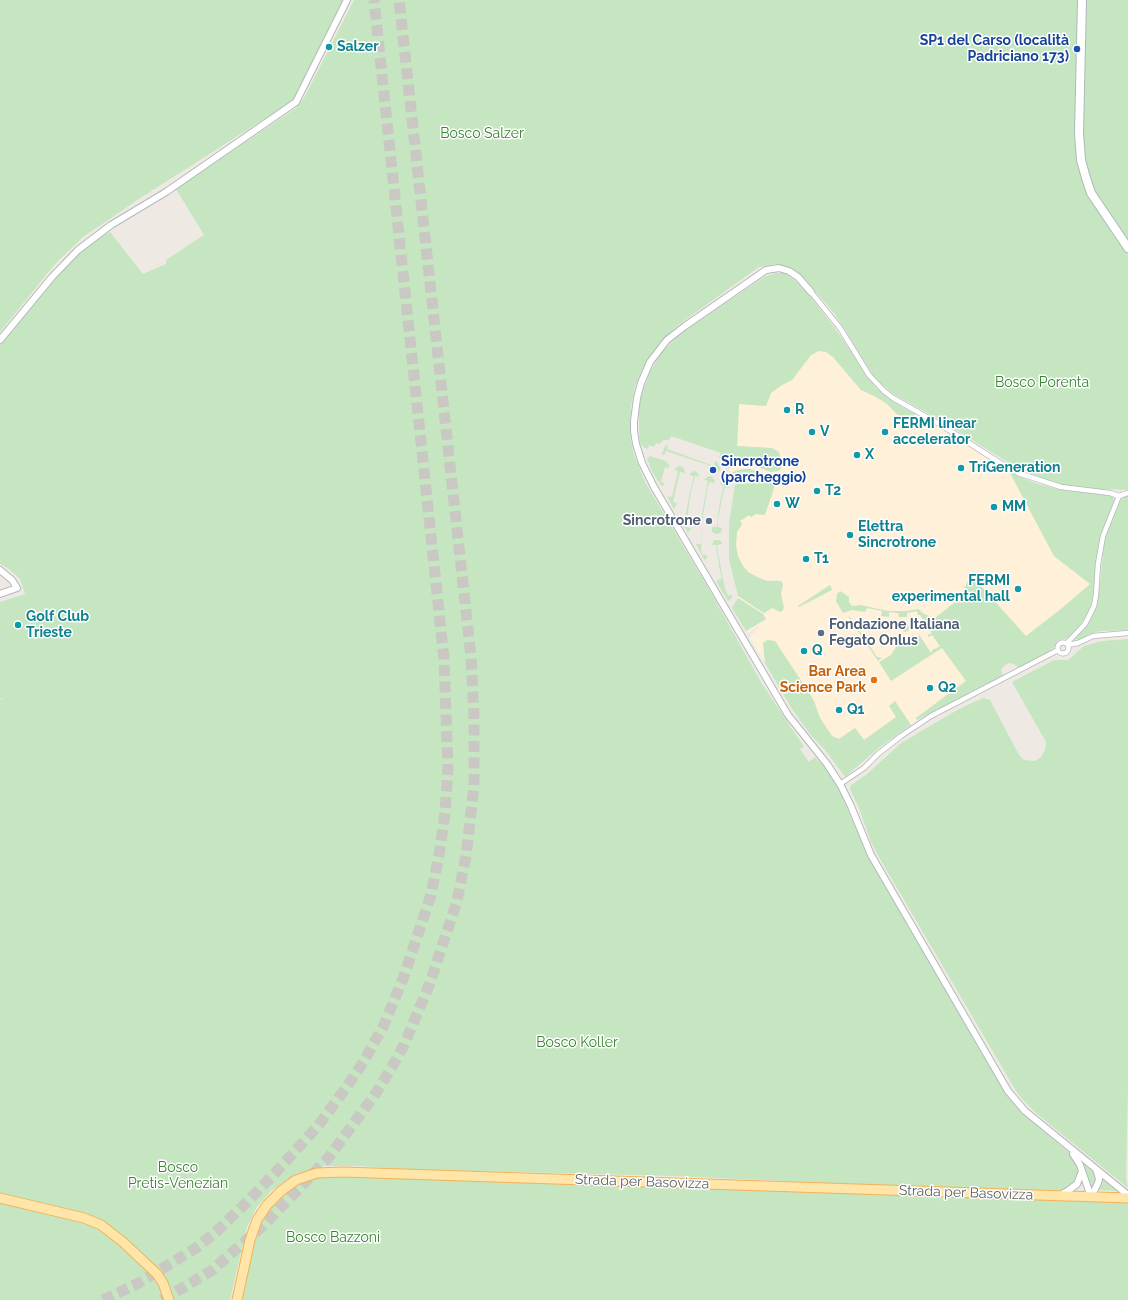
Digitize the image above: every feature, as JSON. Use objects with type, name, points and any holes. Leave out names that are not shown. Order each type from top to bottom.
[{"type":"main road","points":[[1082,0],[1079,133],[1080,160],[1092,192],[1103,212],[1128,248]]},
{"type":"main road","name":"Strada per Basovizza","points":[[237,1300],[250,1240],[257,1220],[267,1205],[281,1191],[296,1180],[317,1173],[343,1172],[1128,1198]]},
{"type":"main road","points":[[0,1198],[84,1218],[101,1225],[123,1242],[157,1274],[163,1283],[169,1300]]},
{"type":"street","points":[[0,340],[52,277],[78,250],[111,225],[166,192],[217,155],[296,102],[347,0]]},
{"type":"street","points":[[1128,493],[1119,496],[1110,493],[1061,487],[1018,473],[941,424],[892,398],[869,375],[840,328],[812,292],[798,277],[789,271],[779,268],[762,272],[675,333],[655,354],[645,373],[636,398],[634,426],[638,453],[653,485],[788,715],[827,764],[840,784],[871,855],[1003,1082],[1025,1111],[1128,1195]]},
{"type":"street","points":[[1058,650],[1061,653],[1066,653],[1069,650],[1068,644],[1085,624],[1094,606],[1097,590],[1098,564],[1103,536],[1119,496]]},
{"type":"street","points":[[0,570],[12,580],[17,588],[0,594]]},
{"type":"street","points":[[1058,650],[1059,644],[1063,642],[1068,644],[1093,636],[1128,633]]},
{"type":"street","points":[[840,784],[864,768],[896,740],[931,716],[1058,650]]},
{"type":"street","points":[[1059,1139],[1077,1158],[1091,1197]]},
{"type":"street","points":[[1091,1197],[1099,1179],[1096,1169]]},
{"type":"street","points":[[1059,1196],[1074,1187],[1079,1180],[1082,1171]]},
{"type":"shaded area","points":[[819,351],[826,352],[833,357],[861,390],[887,404],[907,425],[915,414],[950,434],[1010,473],[1054,556],[1090,584],[1026,636],[971,575],[959,599],[935,618],[924,614],[966,681],[916,718],[917,720],[911,725],[895,702],[897,718],[864,740],[855,728],[839,739],[832,736],[820,718],[814,701],[775,642],[763,653],[765,663],[749,637],[751,638],[751,634],[754,633],[760,625],[747,633],[746,631],[766,619],[763,614],[738,598],[738,596],[764,613],[781,594],[783,586],[783,584],[778,580],[767,581],[748,572],[738,556],[736,545],[737,532],[742,524],[740,521],[749,514],[765,515],[775,482],[735,484],[733,480],[767,480],[776,477],[750,469],[735,471],[731,474],[729,468],[744,464],[750,464],[771,472],[771,448],[737,446],[739,404],[766,406],[771,393],[792,380],[811,355]]},
{"type":"green space","points":[[0,0],[343,0],[294,98],[283,107],[142,197],[83,237],[55,264],[0,332]]},
{"type":"green space","points":[[354,0],[1078,0],[1075,138],[1077,158],[1085,187],[1100,214],[1128,253],[1128,490],[1075,488],[1044,479],[1017,468],[940,420],[893,394],[874,377],[835,314],[803,277],[789,267],[775,264],[759,267],[678,325],[664,339],[643,368],[635,386],[631,406],[630,423],[631,441],[634,455],[645,482],[710,591],[761,682],[804,747],[800,749],[809,762],[815,757],[828,771],[841,794],[869,859],[1002,1088],[1020,1111],[1074,1157],[1079,1174],[1075,1183],[1064,1190],[967,1189],[672,1176],[324,1166],[296,1174],[271,1191],[257,1207],[247,1227],[230,1300],[172,1300],[169,1287],[112,1229],[0,1193],[0,700],[4,697],[0,699],[0,602],[25,594],[20,579],[9,569],[0,564],[0,345],[69,263],[87,246],[110,232],[143,274],[166,264],[166,260],[204,235],[176,189],[296,108],[304,98]]},
{"type":"green space","points":[[1085,0],[1128,0],[1128,241],[1097,195],[1084,159],[1082,141]]},
{"type":"green space","points":[[775,273],[785,273],[798,283],[810,296],[842,338],[876,388],[899,405],[915,414],[908,425],[887,404],[861,390],[833,357],[826,352],[819,351],[811,355],[792,380],[771,393],[766,406],[739,404],[737,446],[772,448],[779,452],[782,464],[781,469],[778,471],[771,472],[750,464],[729,468],[719,457],[721,453],[671,436],[669,440],[663,440],[660,444],[656,443],[654,447],[649,445],[648,449],[643,447],[640,443],[639,430],[640,399],[650,372],[661,353],[674,340],[692,326],[764,277]]},
{"type":"green space","points":[[668,445],[667,449],[714,466],[715,461],[720,467],[720,470],[715,472],[715,469],[711,468],[711,466],[666,451],[664,455],[662,454],[665,446]]},
{"type":"green space","points":[[650,456],[666,461],[669,465],[669,468],[665,467],[661,482],[665,483],[662,487],[653,473],[647,459]]},
{"type":"green space","points":[[678,466],[683,467],[685,472],[680,472],[673,502],[677,503],[674,509],[668,496],[672,497],[678,471],[674,470]]},
{"type":"green space","points":[[750,469],[776,477],[767,480],[733,480],[729,477],[735,471]]},
{"type":"green space","points":[[696,471],[699,477],[695,476],[690,496],[686,527],[691,528],[688,533],[681,520],[685,520],[694,476],[689,475]]},
{"type":"green space","points":[[1010,473],[1038,484],[1067,491],[1107,494],[1113,496],[1115,502],[1104,527],[1098,547],[1095,587],[1089,612],[1074,634],[1069,638],[1058,640],[1054,647],[1047,653],[1018,668],[1016,665],[1010,663],[1005,665],[1001,670],[1003,676],[917,720],[916,718],[966,681],[942,648],[891,681],[879,662],[891,655],[896,647],[904,640],[916,636],[920,636],[931,653],[931,651],[940,646],[932,635],[928,637],[928,635],[932,633],[920,615],[918,615],[917,611],[907,613],[907,617],[899,617],[898,613],[889,612],[889,617],[881,616],[882,611],[867,608],[865,612],[852,610],[843,613],[836,601],[837,594],[840,591],[849,597],[849,602],[852,606],[860,605],[888,611],[907,611],[918,609],[924,614],[935,618],[959,599],[971,575],[1026,636],[1090,584],[1054,556]]},
{"type":"green space","points":[[711,476],[715,482],[710,482],[708,486],[702,522],[701,551],[703,555],[707,555],[705,561],[696,544],[701,544],[702,514],[708,481],[704,480]]},
{"type":"green space","points":[[722,482],[727,482],[729,488],[725,487],[718,520],[718,527],[722,528],[721,533],[716,534],[712,532],[712,527],[717,527],[719,507],[724,486],[720,484]]},
{"type":"green space","points":[[776,482],[765,515],[756,514],[751,517],[749,515],[740,521],[742,524],[737,532],[736,545],[738,556],[748,572],[767,581],[781,581],[783,584],[781,594],[784,608],[780,612],[772,608],[764,613],[738,596],[729,559],[729,524],[735,484]]},
{"type":"green space","points":[[1128,495],[1128,630],[1101,631],[1089,634],[1079,640],[1074,639],[1093,615],[1100,585],[1104,542],[1108,527],[1120,501]]},
{"type":"green space","points":[[714,540],[719,540],[722,542],[722,544],[717,545],[725,589],[728,596],[732,594],[731,599],[728,601],[717,583],[717,580],[722,579],[716,545],[712,545]]},
{"type":"green space","points":[[830,585],[832,590],[799,607],[798,606]]},
{"type":"green space","points":[[738,598],[763,614],[766,619],[746,631],[732,608]]},
{"type":"green space","points":[[848,616],[877,657],[882,658],[878,661]]},
{"type":"green space","points":[[907,623],[909,628],[908,631],[904,632],[899,625]]},
{"type":"green space","points":[[1128,639],[1128,1087],[1126,1178],[1128,1188],[1037,1114],[1016,1091],[880,859],[871,842],[859,808],[850,789],[851,785],[866,775],[901,743],[959,709],[983,698],[990,700],[1019,755],[1024,760],[1035,761],[1041,757],[1045,750],[1046,742],[1012,682],[1054,660],[1068,660],[1084,646],[1102,641]]},
{"type":"green space","points":[[767,640],[775,641],[814,701],[820,718],[832,736],[839,739],[855,728],[864,740],[896,717],[889,706],[895,701],[911,725],[880,747],[845,777],[825,750],[809,733],[792,709],[765,663],[763,643]]},
{"type":"green space","points":[[1083,1161],[1093,1170],[1095,1175],[1096,1182],[1092,1188],[1090,1187]]},
{"type":"green space","name":"Bosco Bazzoni","points":[[319,1177],[377,1177],[1128,1203],[1128,1300],[241,1300],[253,1241],[266,1214],[285,1193],[296,1185]]},
{"type":"green space","points":[[1102,1177],[1117,1191],[1098,1190]]},
{"type":"green space","points":[[0,1202],[76,1220],[107,1234],[151,1273],[161,1287],[164,1300],[0,1300]]},
{"type":"tunnel","points":[[103,1300],[137,1284],[196,1248],[216,1232],[276,1172],[318,1126],[364,1061],[384,1025],[404,976],[431,895],[445,813],[448,768],[444,659],[374,0]]},
{"type":"tunnel","points":[[162,1300],[211,1271],[265,1224],[329,1157],[374,1096],[404,1045],[430,983],[457,901],[466,856],[474,786],[474,716],[471,657],[399,0]]},
{"type":"place","name":"Salzer","points":[[329,47]]},
{"type":"place","name":"SP1 del Carso (località Padriciano 173)","points":[[1077,49]]},
{"type":"place","name":"R","points":[[787,410]]},
{"type":"place","name":"V","points":[[812,432]]},
{"type":"place","name":"FERMI linear accelerator","points":[[885,432]]},
{"type":"place","name":"X","points":[[857,455]]},
{"type":"place","name":"TriGeneration","points":[[961,468]]},
{"type":"place","name":"Sincrotrone (parcheggio)","points":[[713,470]]},
{"type":"place","name":"T2","points":[[817,491]]},
{"type":"place","name":"W","points":[[777,504]]},
{"type":"place","name":"MM","points":[[994,507]]},
{"type":"place","name":"Sincrotrone","points":[[709,521]]},
{"type":"place","name":"Elettra Sincrotrone","points":[[850,535]]},
{"type":"place","name":"T1","points":[[806,559]]},
{"type":"place","name":"FERMI experimental hall","points":[[1018,589]]},
{"type":"place","name":"Golf Club Trieste","points":[[18,625]]},
{"type":"place","name":"Fondazione Italiana Fegato Onlus","points":[[821,633]]},
{"type":"place","name":"Q","points":[[804,651]]},
{"type":"place","name":"Bar Area Science Park","points":[[874,680]]},
{"type":"place","name":"Q2","points":[[930,688]]},
{"type":"place","name":"Q1","points":[[839,710]]},
{"type":"park label","name":"Bosco Salzer","points":[[482,134]]},
{"type":"park label","name":"Bosco Porenta","points":[[1042,383]]},
{"type":"park label","name":"Bosco Koller","points":[[577,1043]]},
{"type":"park label","name":"Bosco Pretis-Venezian","points":[[178,1176]]}]
